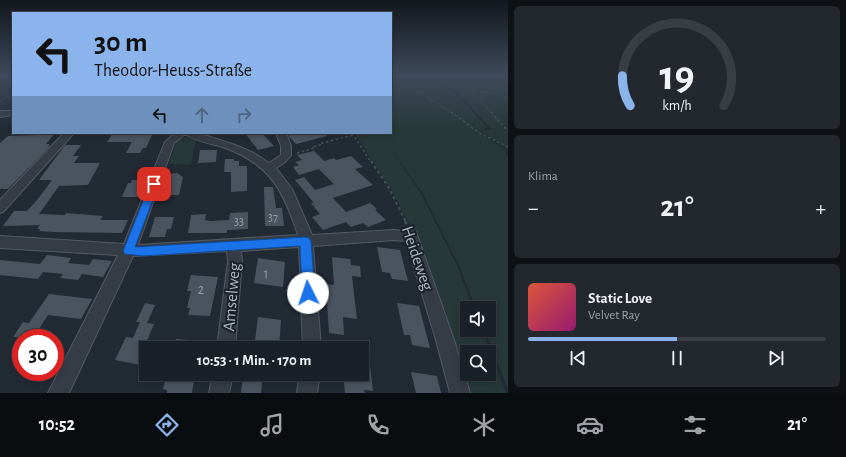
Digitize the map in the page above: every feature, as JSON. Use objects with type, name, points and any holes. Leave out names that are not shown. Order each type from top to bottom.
[{"type":"street","points":[[0,114],[12,113]]},
{"type":"street","points":[[0,208],[68,134]]},
{"type":"street","points":[[58,393],[128,251],[170,142],[180,134]]},
{"type":"street","points":[[192,134],[238,149],[254,158],[268,168],[281,182],[289,195],[305,235],[312,341]]},
{"type":"street","points":[[268,168],[283,160],[288,153],[280,134]]},
{"type":"street","points":[[0,242],[143,251],[394,235],[411,236]]},
{"type":"street","name":"Heideweg","points":[[411,236],[423,270],[460,393]]},
{"type":"street","name":"Amselweg","points":[[227,341],[235,261],[234,246]]},
{"type":"street","points":[[219,393],[222,381]]},
{"type":"street","points":[[307,393],[309,381]]},
{"type":"path","points":[[0,101],[11,93]]},
{"type":"path","points":[[421,93],[437,101],[481,133],[508,147]]},
{"type":"path","points":[[471,93],[508,131]]},
{"type":"path","points":[[489,93],[508,97]]},
{"type":"path","points":[[288,153],[293,154],[314,148],[313,147],[323,144],[322,143],[353,134]]},
{"type":"path","name":"Heideweg","points":[[353,134],[388,188],[404,217],[411,236]]},
{"type":"shaded area","points":[[392,93],[455,93],[488,128],[479,131],[506,151],[508,160],[508,390],[496,359],[496,345],[491,345],[488,337],[496,337],[496,301],[473,301],[458,263],[423,194],[391,149],[422,195],[457,265],[470,301],[460,301],[460,337],[485,337],[488,345],[460,345],[460,372],[416,237],[391,189],[355,134],[392,134]]},
{"type":"shaded area","points":[[458,93],[508,93],[508,150],[481,131],[491,129]]},
{"type":"shaded area","points":[[187,137],[196,140],[191,165],[169,164],[178,139]]},
{"type":"shaded area","points":[[496,367],[506,393],[467,393],[463,381],[496,381]]},
{"type":"building","points":[[54,134],[46,144],[50,144],[48,146],[50,146],[8,189],[0,189],[0,143],[8,136]]},
{"type":"building","points":[[112,134],[153,134],[146,148],[143,148],[140,153],[126,153],[132,142],[107,142]]},
{"type":"building","points":[[246,134],[263,134],[274,146],[258,150]]},
{"type":"building","points":[[288,134],[326,134],[327,136],[296,144],[289,137]]},
{"type":"building","points":[[65,145],[81,145],[73,156],[79,156],[74,163],[100,163],[88,185],[59,186],[39,214],[65,215],[66,213],[103,216],[100,220],[128,220],[122,233],[39,231],[40,229],[37,229],[40,225],[3,226],[14,211],[27,211],[37,200],[52,180],[39,180]]},
{"type":"building","points":[[200,150],[217,150],[216,162],[198,163]]},
{"type":"building","points":[[314,151],[324,161],[334,158],[336,160],[351,156],[363,167],[355,169],[373,185],[333,198],[346,212],[370,203],[386,220],[368,227],[363,223],[351,227],[346,222],[323,230],[312,217],[320,214],[311,203],[314,203],[295,180],[304,177],[315,190],[334,184],[319,169],[299,175],[293,167],[299,165],[295,162],[302,160],[297,155]]},
{"type":"building","points":[[225,159],[234,159],[234,161],[239,161],[239,166],[247,166],[247,191],[231,192],[231,172],[224,172]]},
{"type":"building","points":[[177,173],[183,177],[179,195],[169,195],[171,187],[165,187],[169,174]]},
{"type":"building","points":[[132,180],[146,180],[139,197],[122,197],[128,183],[131,183]]},
{"type":"building","points":[[264,187],[273,187],[276,208],[282,208],[284,226],[265,226]]},
{"type":"building","points":[[248,212],[248,229],[227,230],[227,233],[188,233],[191,215],[206,214],[205,220],[210,221],[229,220],[230,213]]},
{"type":"building","points":[[155,217],[174,217],[171,229],[167,229],[165,237],[149,237]]},
{"type":"building","points":[[377,247],[400,250],[408,281],[392,279],[390,273],[382,272]]},
{"type":"building","points":[[47,255],[71,258],[68,263],[89,265],[93,259],[112,261],[103,277],[82,274],[78,280],[60,278],[63,274],[43,272],[38,279],[0,275],[0,260],[40,264]]},
{"type":"building","points":[[332,257],[350,259],[351,265],[360,266],[361,277],[352,276],[357,319],[343,317],[344,335],[329,333],[326,284],[334,285]]},
{"type":"building","points":[[258,258],[285,262],[283,287],[254,283]]},
{"type":"building","points":[[191,275],[218,277],[210,316],[188,315],[190,308],[187,308],[191,291],[187,291]]},
{"type":"building","points":[[49,294],[92,299],[81,319],[48,315],[39,329],[18,329],[23,322],[29,323]]},
{"type":"building","points":[[145,303],[155,305],[147,323],[154,324],[147,341],[139,341],[139,365],[115,360],[126,337],[133,338],[140,322],[136,322]]},
{"type":"building","points":[[397,303],[419,306],[430,348],[412,345],[410,335],[404,335]]},
{"type":"building","points":[[258,317],[281,320],[280,341],[255,341]]},
{"type":"building","points":[[176,339],[201,341],[176,341]]},
{"type":"building","points":[[369,357],[373,391],[364,390],[365,393],[345,393],[344,381],[369,381]]},
{"type":"building","points":[[411,372],[437,376],[441,393],[416,393]]},
{"type":"building","points":[[165,381],[194,381],[192,393],[167,393],[167,390],[163,389]]},
{"type":"building","points":[[242,381],[262,381],[261,393],[241,393]]},
{"type":"route","points":[[154,184],[128,251],[305,241],[308,293]]}]
